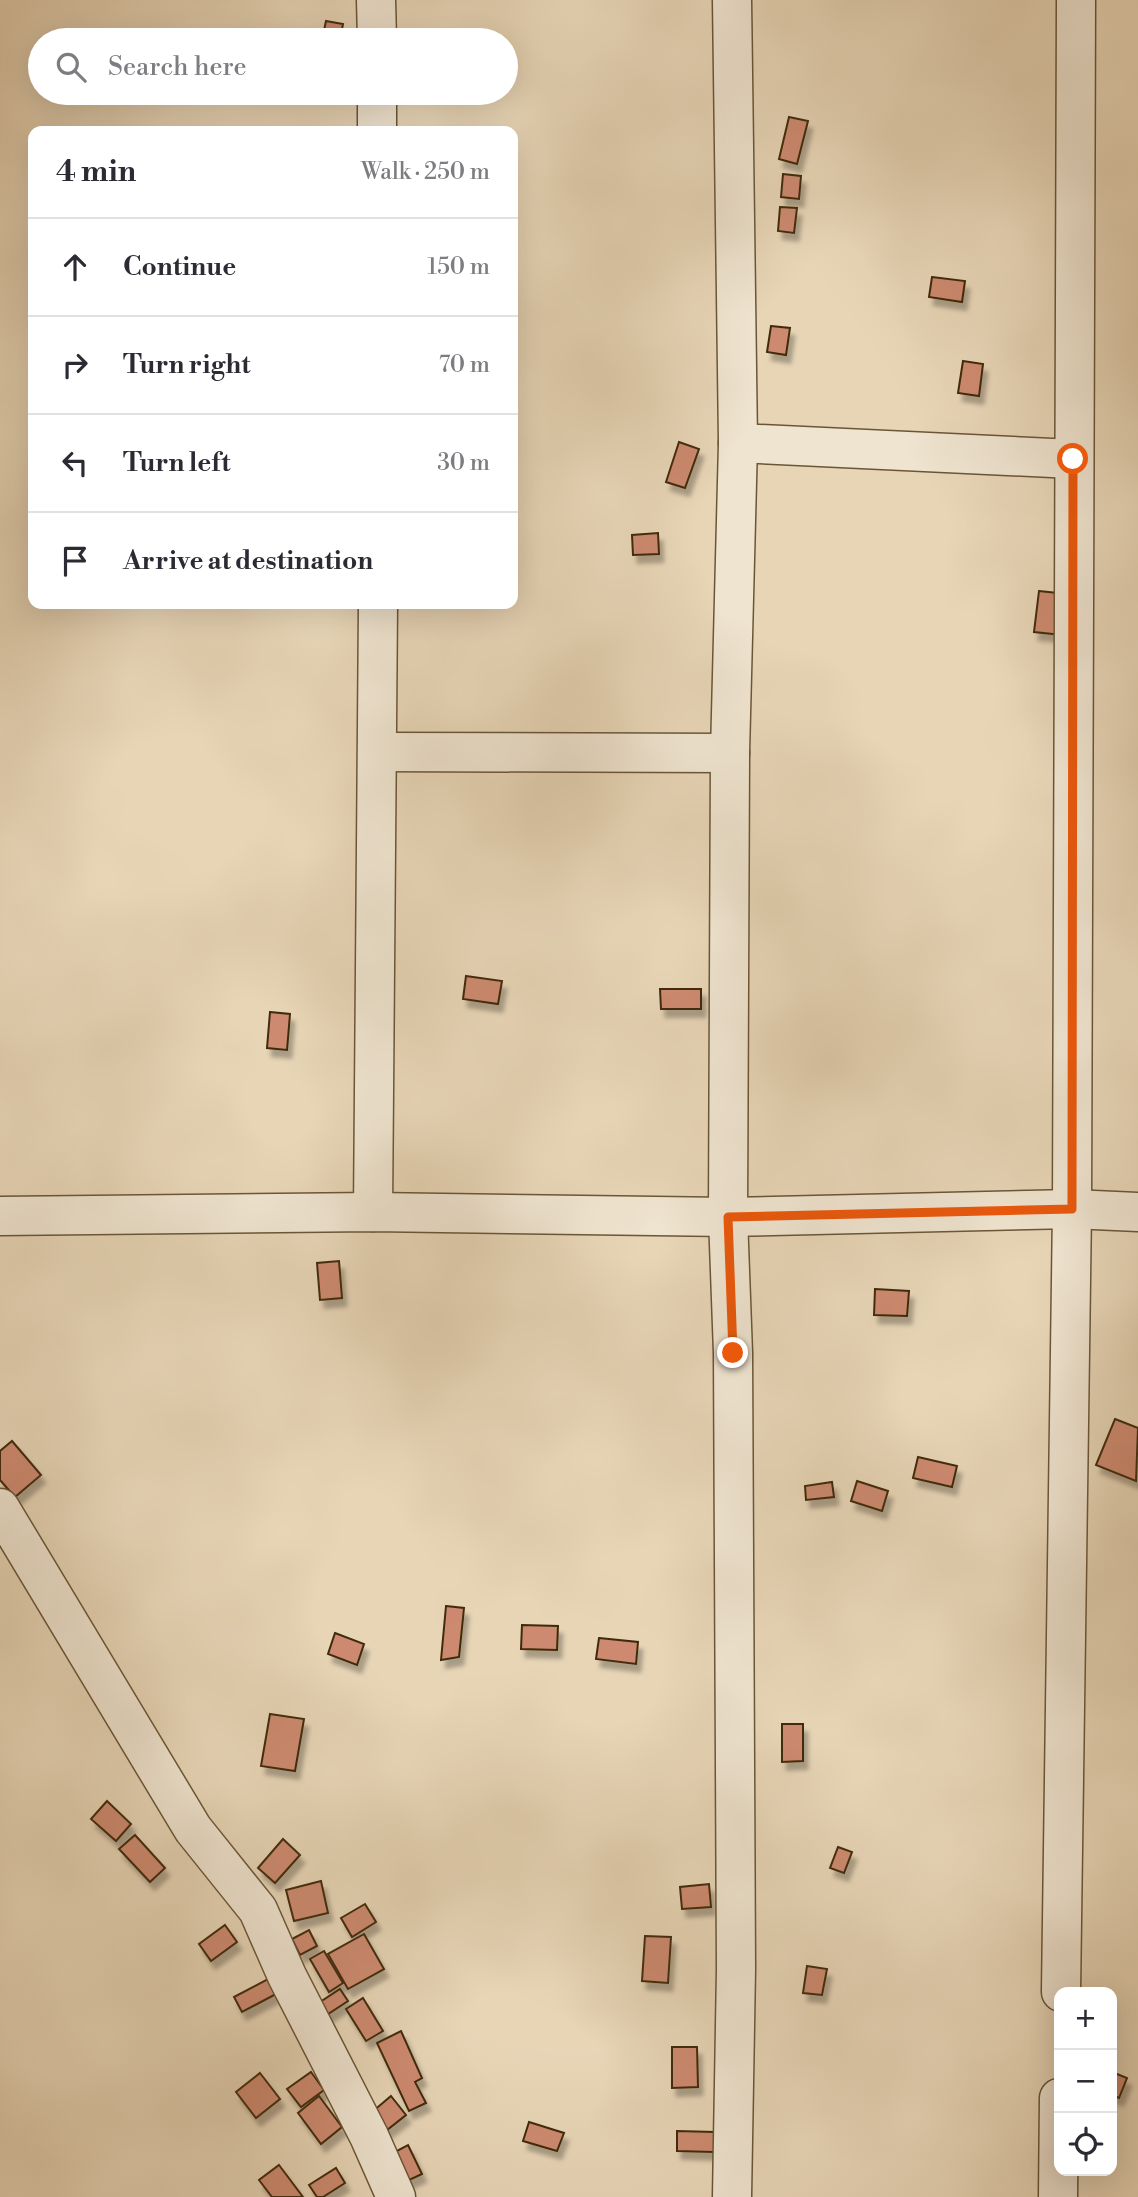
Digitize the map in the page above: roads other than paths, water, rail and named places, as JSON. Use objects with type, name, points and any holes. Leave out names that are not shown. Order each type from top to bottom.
[{"type":"street","points":[[376,0],[377,28]]},
{"type":"street","points":[[732,0],[738,443],[730,753],[728,1217],[733,1353],[736,1914],[732,2197]]},
{"type":"street","points":[[1061,1987],[1072,1209],[1076,0]]},
{"type":"street","points":[[377,105],[377,126]]},
{"type":"street","points":[[738,443],[1073,459]]},
{"type":"street","points":[[373,1212],[378,609]]},
{"type":"street","points":[[378,752],[730,753]]},
{"type":"street","points":[[0,1216],[373,1212],[728,1217],[1072,1209],[1138,1212]]},
{"type":"street","points":[[0,1508],[193,1829],[258,1910],[286,1976],[369,2136],[396,2197]]},
{"type":"street","points":[[1058,2197],[1059,2113]]}]
